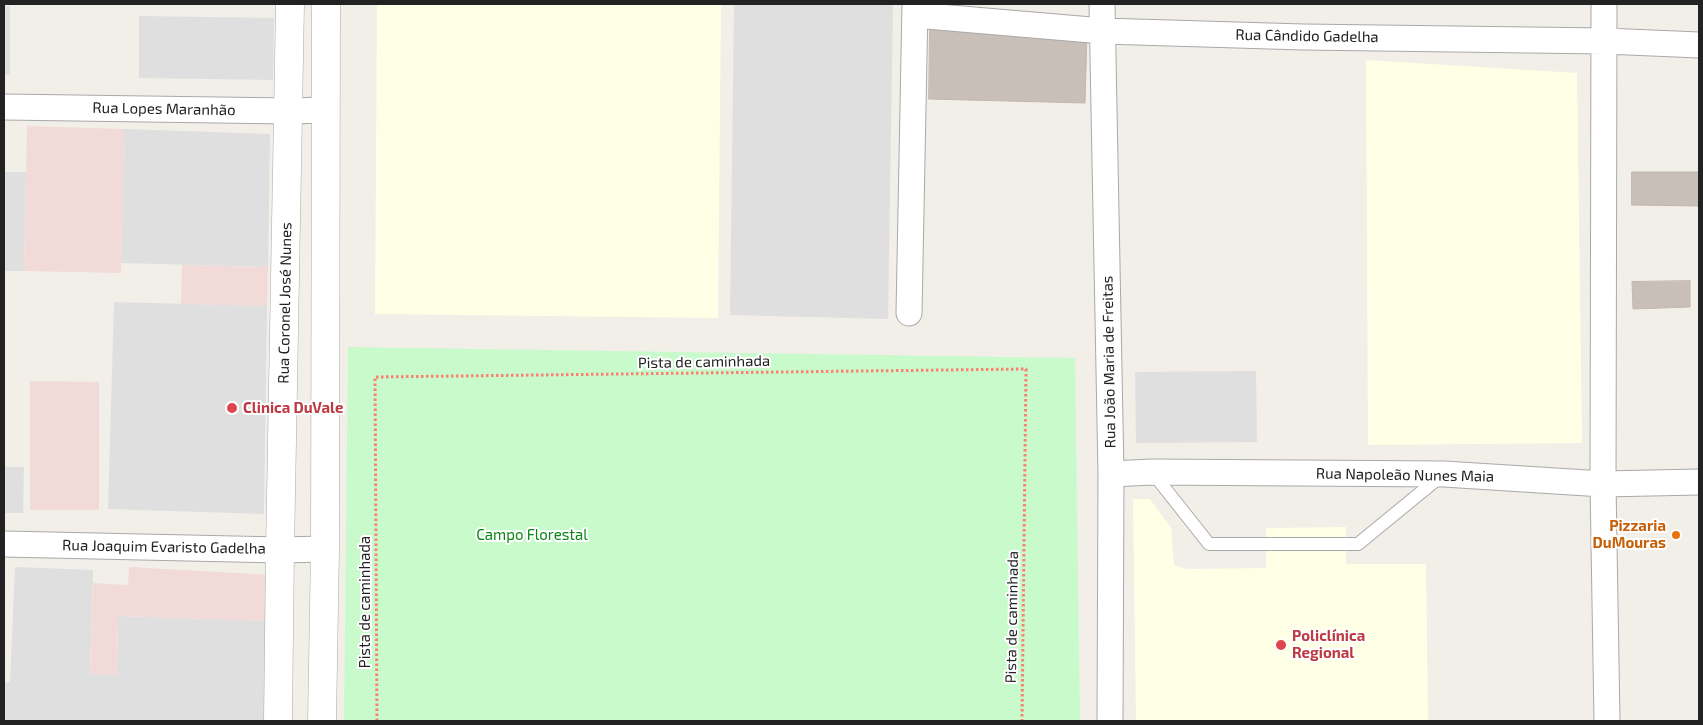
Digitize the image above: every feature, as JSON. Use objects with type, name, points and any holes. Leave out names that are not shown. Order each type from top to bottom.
[{"type":"street","name":"Rua Coronel José Nunes","points":[[278,721],[290,4]]},
{"type":"street","points":[[322,721],[325,549],[326,4]]},
{"type":"street","name":"Rua João Maria de Freitas","points":[[1102,4],[1112,474],[1110,721]]},
{"type":"street","points":[[1604,4],[1603,484],[1607,721]]},
{"type":"street","points":[[909,313],[915,9]]},
{"type":"street","name":"Rua Cândido Gadelha","points":[[915,9],[1103,31],[1699,45]]},
{"type":"street","name":"Rua Lopes Maranhão","points":[[4,107],[325,110]]},
{"type":"street","name":"Rua Napoleão Nunes Maia","points":[[1112,474],[1152,472],[1444,474],[1603,484],[1699,482]]},
{"type":"street","name":"Rua Joaquim Evaristo Gadelha","points":[[4,544],[280,550],[325,549]]},
{"type":"lane","points":[[1152,472],[1210,544],[1358,544],[1444,474]]},
{"type":"path","name":"Pista de caminhada","points":[[377,721],[375,376],[1026,370],[1022,721]]},
{"type":"shaded area","points":[[377,4],[721,4],[718,318],[375,314]]},
{"type":"shaded area","points":[[734,4],[893,4],[888,319],[730,315]]},
{"type":"shaded area","points":[[4,6],[10,6],[10,75],[4,75]]},
{"type":"shaded area","points":[[139,16],[274,18],[273,80],[139,78]]},
{"type":"shaded area","points":[[1366,60],[1577,73],[1582,443],[1368,445]]},
{"type":"shaded area","points":[[27,126],[124,129],[121,273],[24,271]]},
{"type":"shaded area","points":[[124,129],[270,134],[268,267],[121,263]]},
{"type":"shaded area","points":[[4,172],[26,172],[24,271],[4,271]]},
{"type":"shaded area","points":[[182,265],[268,267],[267,306],[181,304]]},
{"type":"shaded area","points":[[114,302],[267,306],[264,514],[108,509]]},
{"type":"shaded area","points":[[1256,371],[1257,442],[1136,443],[1135,372]]},
{"type":"shaded area","points":[[30,381],[99,382],[99,510],[30,510]]},
{"type":"shaded area","points":[[4,467],[24,467],[23,513],[4,513]]},
{"type":"shaded area","name":"Policlínica Regional","points":[[1133,499],[1150,499],[1171,528],[1174,565],[1187,569],[1266,568],[1266,528],[1346,527],[1346,564],[1426,564],[1428,721],[1136,721]]},
{"type":"shaded area","points":[[15,567],[93,570],[90,673],[117,675],[118,616],[270,621],[268,721],[4,721],[4,682],[10,682]]},
{"type":"shaded area","points":[[129,567],[271,575],[270,621],[118,616],[117,676],[90,673],[93,583],[128,585]]},
{"type":"green space","name":"Campo Florestal","points":[[348,347],[1075,358],[1080,721],[344,721]]},
{"type":"building","points":[[930,28],[1087,32],[1085,103],[929,99]]},
{"type":"building","points":[[1632,172],[1699,172],[1699,206],[1632,205]]},
{"type":"building","points":[[1690,281],[1690,307],[1633,309],[1632,282]]},
{"type":"place","name":"Clinica DuVale","points":[[232,408]]},
{"type":"place","name":"Pizzaria DuMouras","points":[[1676,535]]},
{"type":"place","name":"Policlínica Regional","points":[[1281,645]]}]
